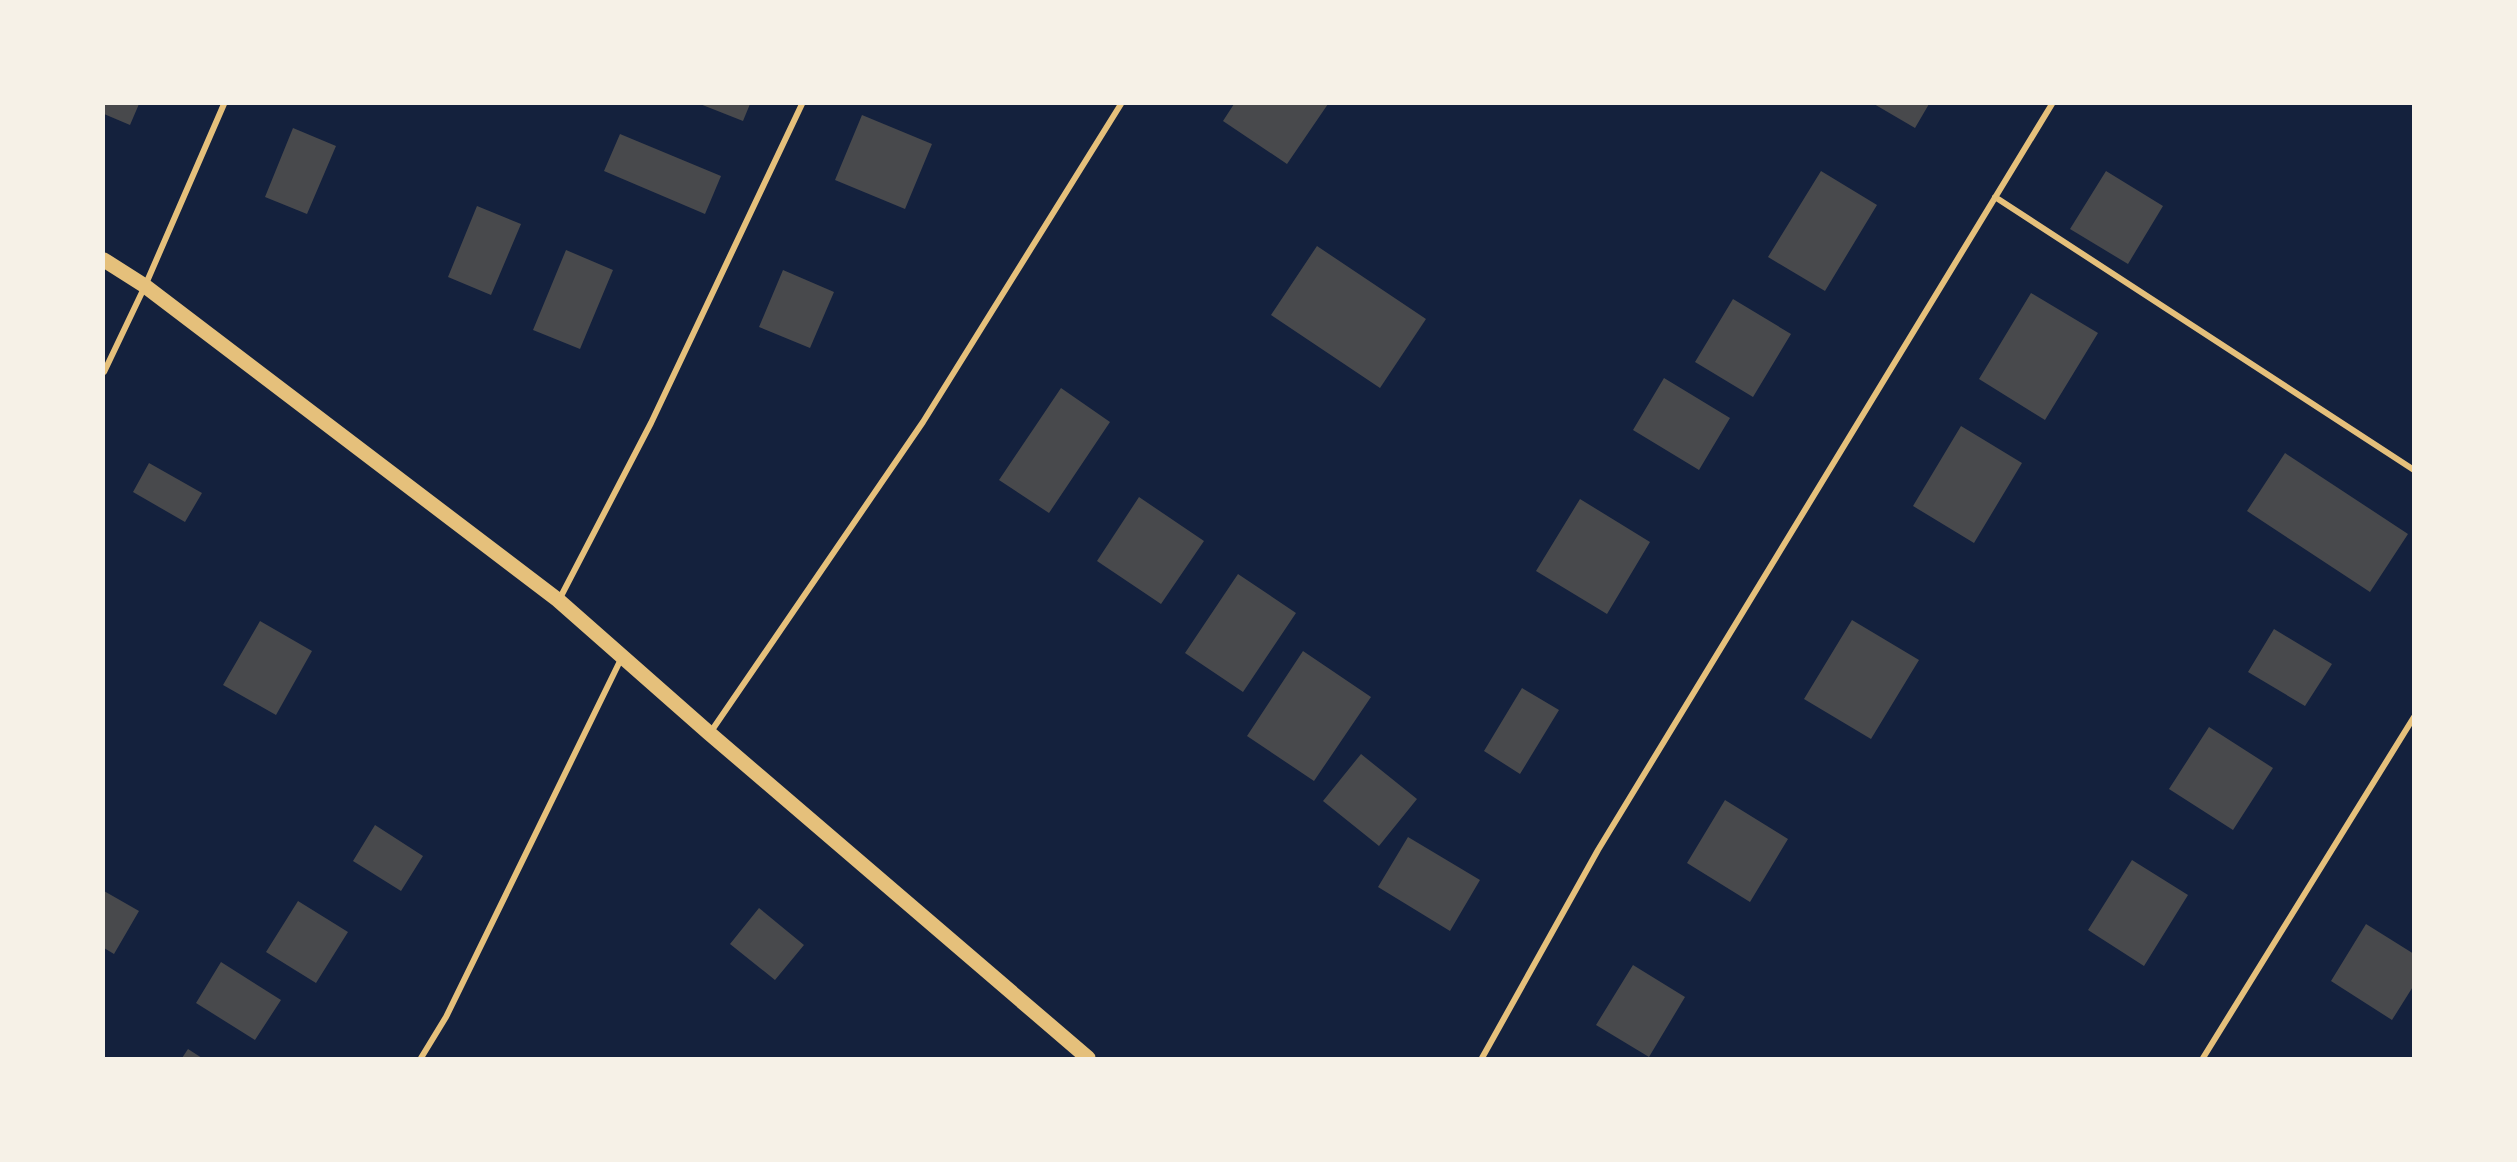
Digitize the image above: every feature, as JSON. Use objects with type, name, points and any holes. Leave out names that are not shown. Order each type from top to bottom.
[{"type":"main road","points":[[104,260],[145,286],[558,600],[1088,1059]]},
{"type":"street","points":[[104,372],[145,286],[224,104]]},
{"type":"street","points":[[558,600],[651,423],[802,104]]},
{"type":"street","points":[[709,733],[923,422],[1121,104]]},
{"type":"street","points":[[1482,1059],[1598,850],[2052,104]]},
{"type":"street","points":[[1995,197],[2414,470]]},
{"type":"street","points":[[421,1059],[446,1017],[622,656]]},
{"type":"street","points":[[2203,1059],[2414,717]]},
{"type":"building","points":[[104,104],[139,104],[130,125],[104,114]]},
{"type":"building","points":[[700,104],[750,104],[743,121]]},
{"type":"building","points":[[1234,104],[1328,104],[1287,164],[1223,121]]},
{"type":"building","points":[[1874,104],[1929,104],[1915,128]]},
{"type":"building","points":[[862,115],[932,144],[905,209],[835,180]]},
{"type":"building","points":[[293,128],[336,146],[307,214],[265,197]]},
{"type":"building","points":[[620,134],[721,176],[705,214],[604,171]]},
{"type":"building","points":[[1821,171],[1877,205],[1825,291],[1768,257]]},
{"type":"building","points":[[2106,171],[2163,206],[2128,264],[2070,229]]},
{"type":"building","points":[[477,206],[521,224],[491,295],[448,277]]},
{"type":"building","points":[[1317,246],[1426,319],[1380,388],[1271,315]]},
{"type":"building","points":[[566,250],[613,270],[580,349],[533,330]]},
{"type":"building","points":[[783,270],[834,292],[810,348],[759,327]]},
{"type":"building","points":[[2031,293],[2098,333],[2045,420],[1979,379]]},
{"type":"building","points":[[1733,299],[1791,334],[1753,397],[1695,362]]},
{"type":"building","points":[[1664,378],[1730,418],[1699,470],[1633,430]]},
{"type":"building","points":[[1061,388],[1110,422],[1049,513],[999,480]]},
{"type":"building","points":[[1961,426],[2022,463],[1974,543],[1913,506]]},
{"type":"building","points":[[2285,453],[2408,534],[2370,592],[2247,511]]},
{"type":"building","points":[[149,463],[202,493],[185,522],[133,492]]},
{"type":"building","points":[[1139,497],[1204,541],[1161,604],[1097,561]]},
{"type":"building","points":[[1580,499],[1650,542],[1607,614],[1536,571]]},
{"type":"building","points":[[1238,574],[1296,613],[1243,692],[1185,653]]},
{"type":"building","points":[[1852,620],[1919,660],[1871,739],[1804,699]]},
{"type":"building","points":[[260,621],[312,651],[276,715],[223,685]]},
{"type":"building","points":[[2274,629],[2332,664],[2305,706],[2248,672]]},
{"type":"building","points":[[1303,651],[1371,697],[1314,781],[1247,736]]},
{"type":"building","points":[[1522,688],[1559,710],[1520,774],[1484,751]]},
{"type":"building","points":[[2209,727],[2273,768],[2233,830],[2169,789]]},
{"type":"building","points":[[1361,754],[1417,799],[1379,846],[1323,801]]},
{"type":"building","points":[[1725,800],[1788,839],[1750,902],[1687,863]]},
{"type":"building","points":[[375,825],[423,856],[401,891],[353,861]]},
{"type":"building","points":[[1408,837],[1480,880],[1450,931],[1378,887]]},
{"type":"building","points":[[2132,860],[2188,895],[2144,966],[2088,930]]},
{"type":"building","points":[[104,891],[139,911],[114,954],[104,948]]},
{"type":"building","points":[[298,901],[348,932],[316,983],[266,952]]},
{"type":"building","points":[[759,908],[804,945],[775,980],[730,944]]},
{"type":"building","points":[[2366,924],[2414,954],[2414,985],[2392,1020],[2331,981]]},
{"type":"building","points":[[221,962],[281,1000],[255,1040],[196,1003]]},
{"type":"building","points":[[1633,965],[1685,997],[1649,1057],[1596,1025]]},
{"type":"building","points":[[188,1049],[202,1058],[182,1058]]}]
